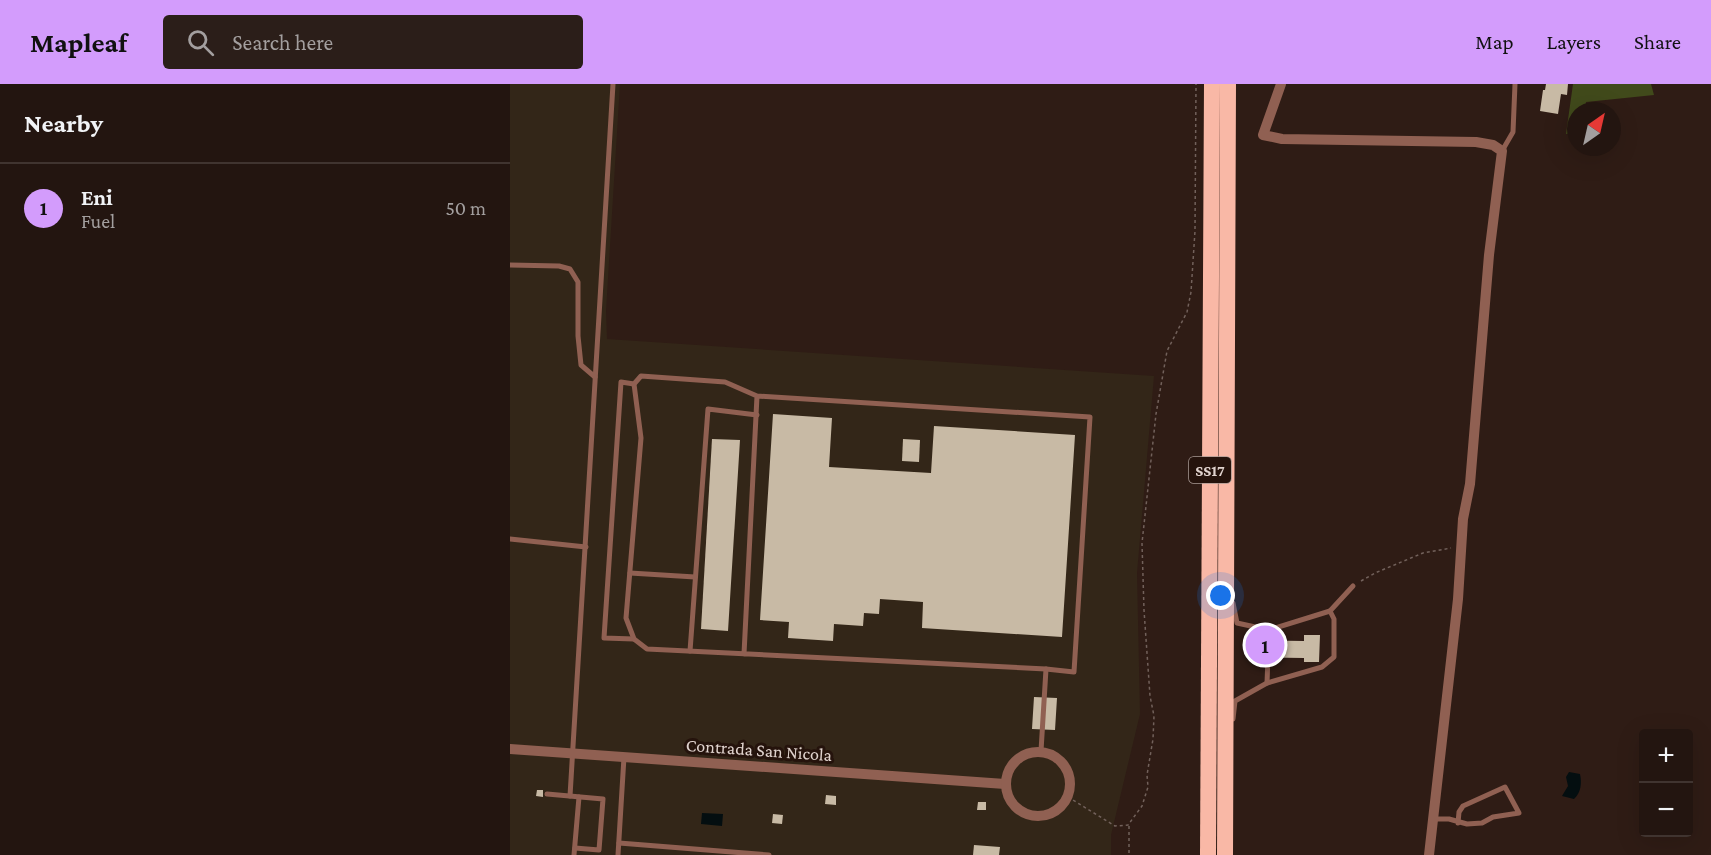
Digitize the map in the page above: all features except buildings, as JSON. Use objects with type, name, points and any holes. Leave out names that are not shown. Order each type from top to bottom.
[{"type":"highway","name":"SS17","points":[[1208,855],[1212,84]]},
{"type":"highway","name":"SS17","points":[[1225,855],[1228,84]]},
{"type":"street","points":[[1281,84],[1263,135],[1282,139],[1476,142],[1493,145],[1502,151],[1489,255],[1470,484],[1463,519],[1458,599],[1429,855]]},
{"type":"street","name":"Contrada San Nicola","points":[[510,750],[1005,784]]},
{"type":"street","points":[[1041,751],[1055,756],[1066,767],[1071,782],[1068,797],[1055,812],[1036,816],[1018,810],[1011,803],[1005,784],[1009,769],[1019,757],[1041,751]]},
{"type":"lane","points":[[570,796],[613,84]]},
{"type":"lane","points":[[1502,151],[1514,132],[1515,84]]},
{"type":"lane","points":[[510,265],[559,266],[570,269],[578,282],[578,336],[581,364],[595,378]]},
{"type":"lane","points":[[641,376],[725,382],[758,396],[1090,417],[1074,672],[647,649],[634,639],[626,618],[641,438],[634,384],[641,376]]},
{"type":"lane","points":[[634,384],[621,382],[604,638],[634,639]]},
{"type":"lane","points":[[744,654],[758,396]]},
{"type":"lane","points":[[690,651],[708,408],[757,415]]},
{"type":"lane","points":[[510,539],[586,546]]},
{"type":"lane","points":[[1226,558],[1237,623],[1269,630],[1330,611],[1353,586]]},
{"type":"lane","points":[[630,573],[695,577]]},
{"type":"lane","points":[[1225,789],[1235,701],[1267,683],[1322,667],[1334,657],[1334,619],[1330,611]]},
{"type":"lane","points":[[1267,683],[1269,630]]},
{"type":"lane","points":[[1041,751],[1046,669]]},
{"type":"lane","points":[[618,855],[624,757]]},
{"type":"lane","points":[[1434,819],[1449,819],[1458,823],[1467,824],[1482,823],[1493,817],[1519,813],[1505,787],[1463,806],[1459,812],[1458,823]]},
{"type":"lane","points":[[548,794],[603,799],[599,850],[575,852],[579,797]]},
{"type":"lane","points":[[619,843],[769,855]]},
{"type":"path","points":[[1128,855],[1128,825],[1142,806],[1148,787],[1147,774],[1154,739],[1144,610],[1142,543],[1156,414],[1167,351],[1187,312],[1191,292],[1195,231],[1196,84]]},
{"type":"path","points":[[1353,586],[1375,573],[1423,553],[1461,547]]},
{"type":"path","points":[[1068,797],[1115,826],[1128,825]]},
{"type":"shaded area","points":[[510,84],[620,84],[606,311],[607,339],[1154,376],[1137,573],[1140,714],[1111,835],[1111,855],[510,855]]},
{"type":"shaded area","points":[[1569,772],[1580,774],[1580,788],[1574,799],[1562,796],[1568,786],[1566,777]]},
{"type":"shaded area","points":[[702,813],[723,814],[722,826],[701,824]]},
{"type":"green space","points":[[1573,84],[1651,84],[1654,95],[1586,102],[1570,102]]},
{"type":"place","name":"Eni","points":[[1265,645]]}]
